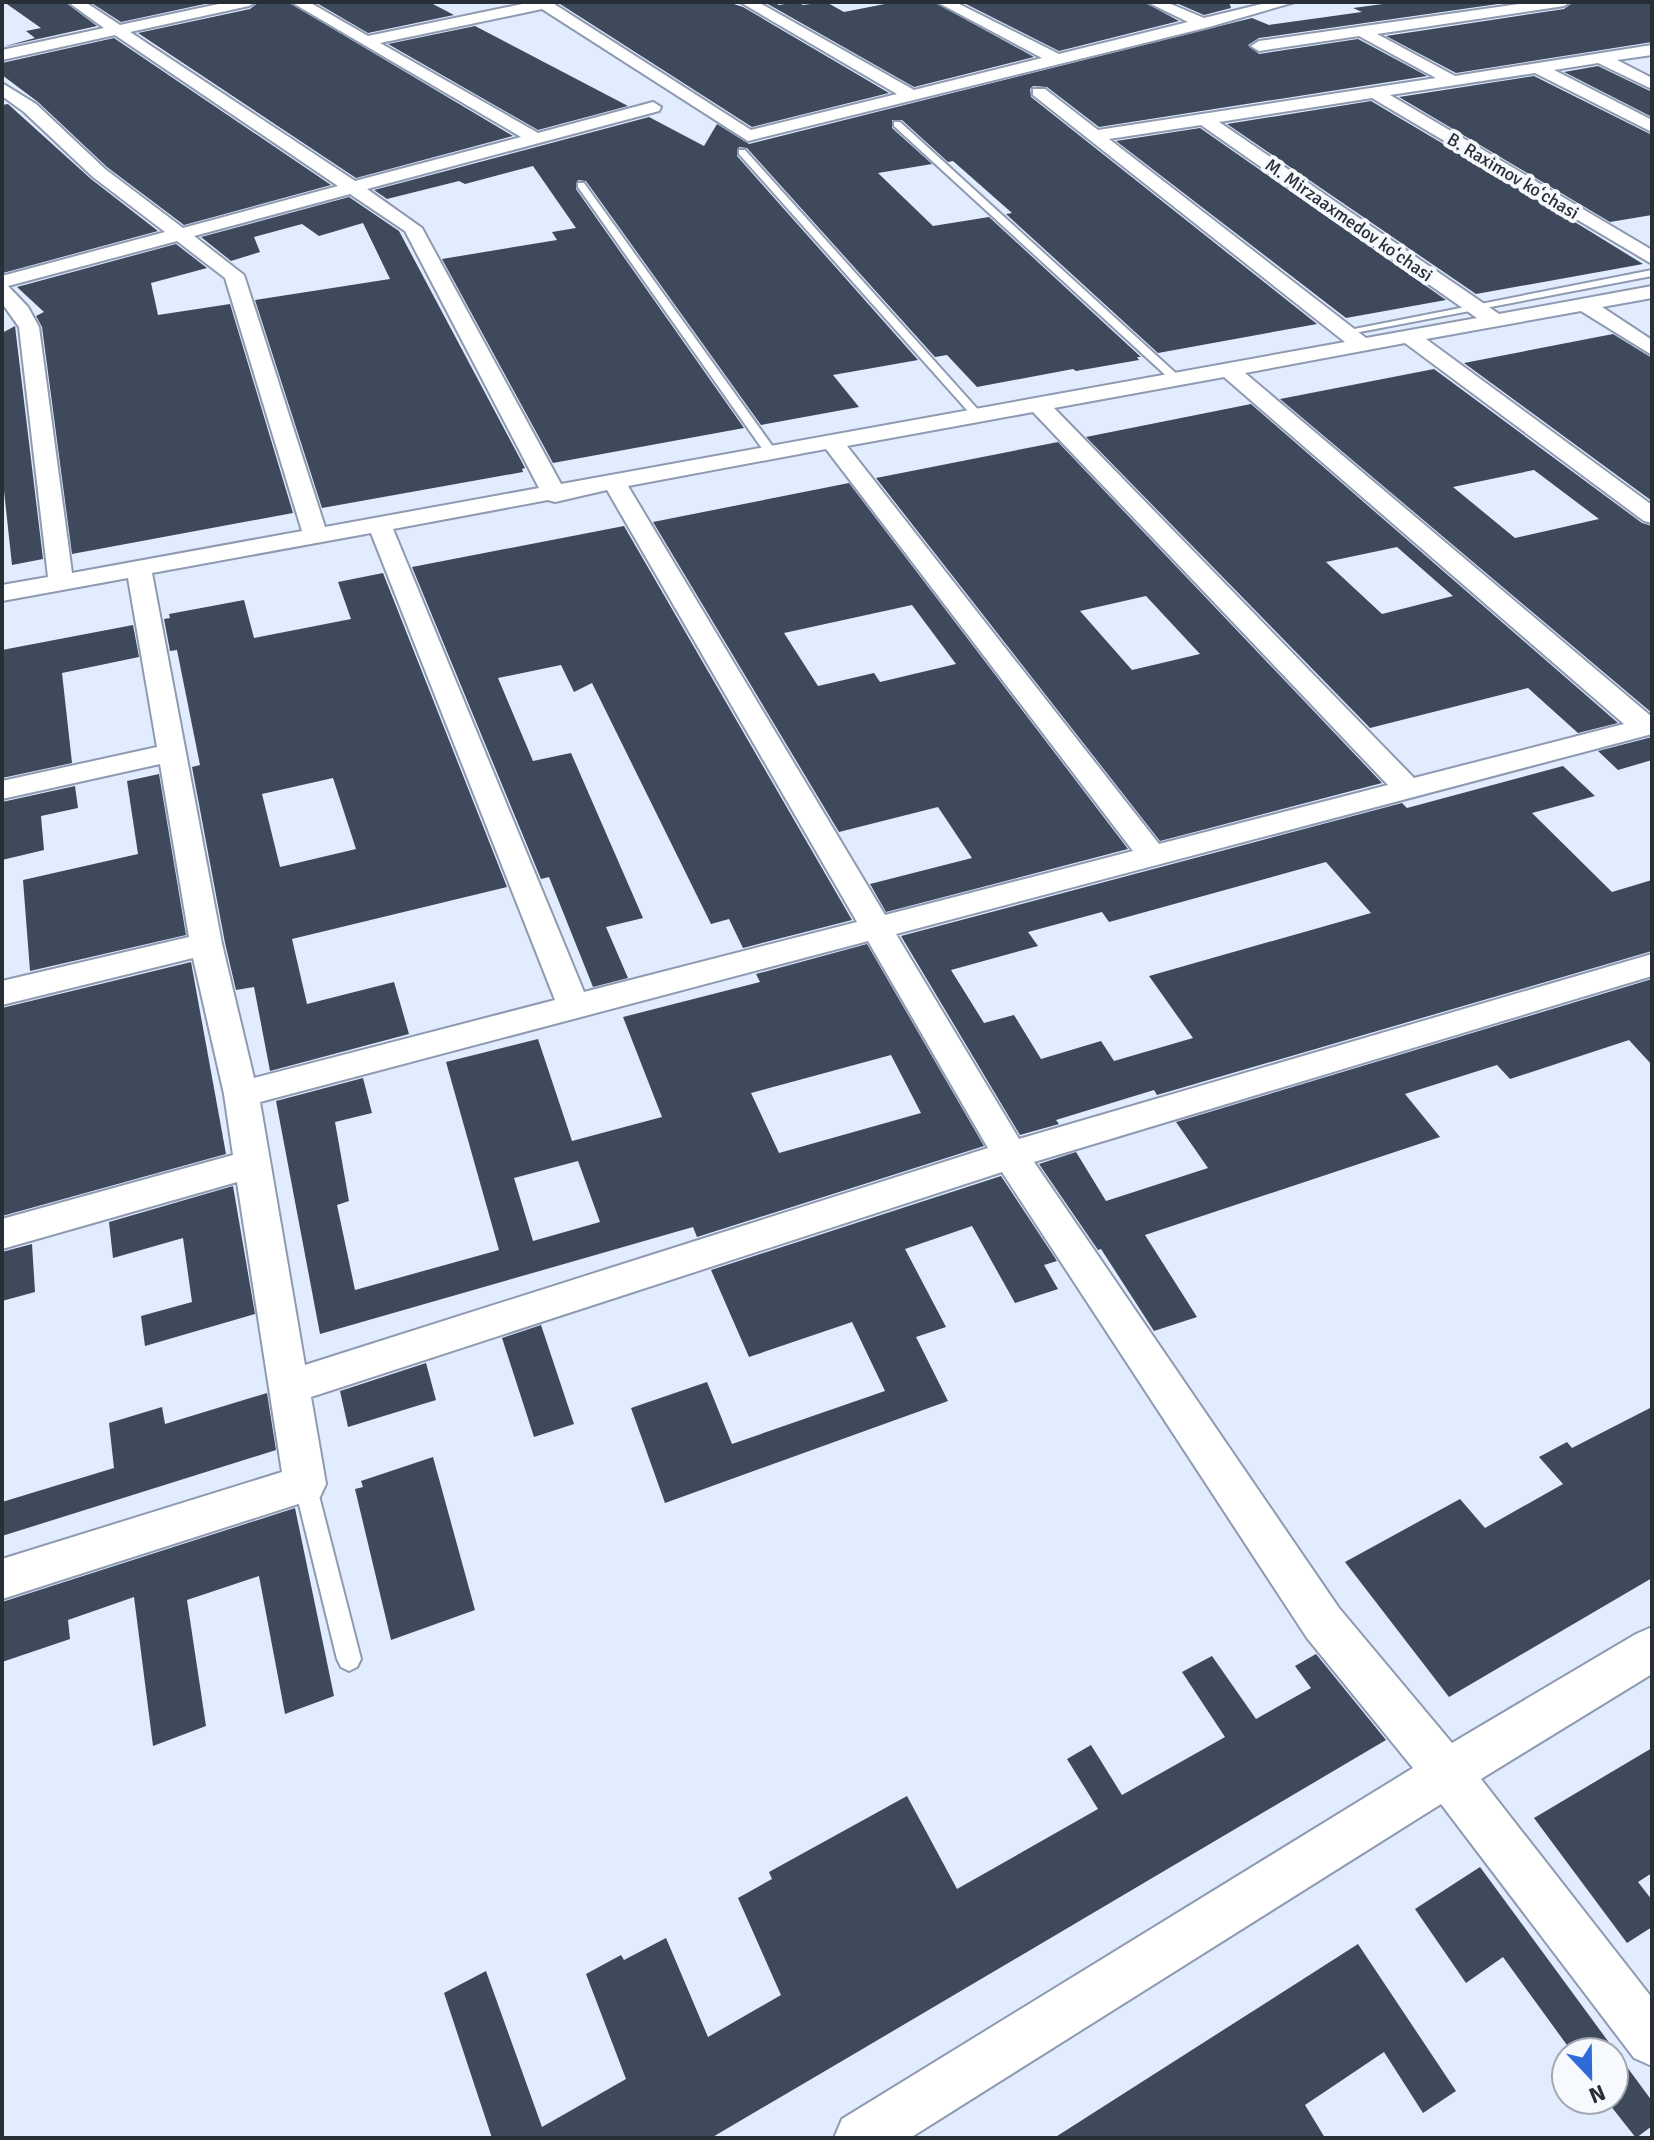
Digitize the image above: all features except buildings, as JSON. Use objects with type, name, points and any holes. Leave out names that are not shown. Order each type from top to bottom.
[{"type":"street","points":[[75,2],[413,228],[555,495]]},
{"type":"street","points":[[2,55],[249,2]]},
{"type":"street","points":[[298,2],[535,138]]},
{"type":"street","points":[[747,2],[911,95]]},
{"type":"street","points":[[944,2],[1058,60]]},
{"type":"street","points":[[1154,2],[1204,24]]},
{"type":"street","points":[[366,41],[542,3],[748,136],[1288,2]]},
{"type":"street","points":[[1259,46],[1564,2]]},
{"type":"street","points":[[1361,31],[1453,81]]},
{"type":"street","points":[[1095,136],[1652,50]]},
{"type":"street","points":[[1600,58],[1652,84]]},
{"type":"street","points":[[1538,68],[1652,127]]},
{"type":"street","points":[[2,88],[30,108],[99,173],[234,275],[316,537]]},
{"type":"street","points":[[1039,92],[1352,338]]},
{"type":"street","name":"B. Raximov koʻchasi","points":[[1375,93],[1652,258]]},
{"type":"street","points":[[2,282],[653,107]]},
{"type":"street","name":"M. Mirzaaxmedov koʻchasi","points":[[1204,119],[1494,320]]},
{"type":"street","points":[[2,291],[21,311],[29,327],[61,583]]},
{"type":"street","points":[[2,593],[1039,405],[1228,369],[1352,338],[1408,336],[1652,292]]},
{"type":"street","points":[[1584,304],[1652,349]]},
{"type":"street","points":[[1408,336],[1652,516]]},
{"type":"street","points":[[1228,369],[1648,726]]},
{"type":"street","points":[[1039,405],[1407,788]]},
{"type":"street","points":[[832,442],[1152,855]]},
{"type":"street","points":[[615,483],[1010,1155],[1323,1623],[1447,1773],[1652,2040]]},
{"type":"street","points":[[380,526],[573,1005]]},
{"type":"street","points":[[2,1579],[305,1484],[250,1164],[241,1094],[206,944],[139,569]]},
{"type":"street","points":[[241,1094],[1648,726]]},
{"type":"street","points":[[2,790],[171,753]]},
{"type":"street","points":[[2,993],[206,944]]},
{"type":"street","points":[[289,1387],[1010,1155],[1652,965]]},
{"type":"street","points":[[2,1234],[250,1164]]},
{"type":"street","points":[[861,2138],[1652,1649]]},
{"type":"lane","points":[[897,124],[1176,379]]},
{"type":"lane","points":[[742,152],[978,416]]},
{"type":"lane","points":[[581,185],[772,454]]},
{"type":"lane","points":[[1352,338],[1474,307],[1652,273]]},
{"type":"lane","points":[[305,1484],[349,1659]]}]
